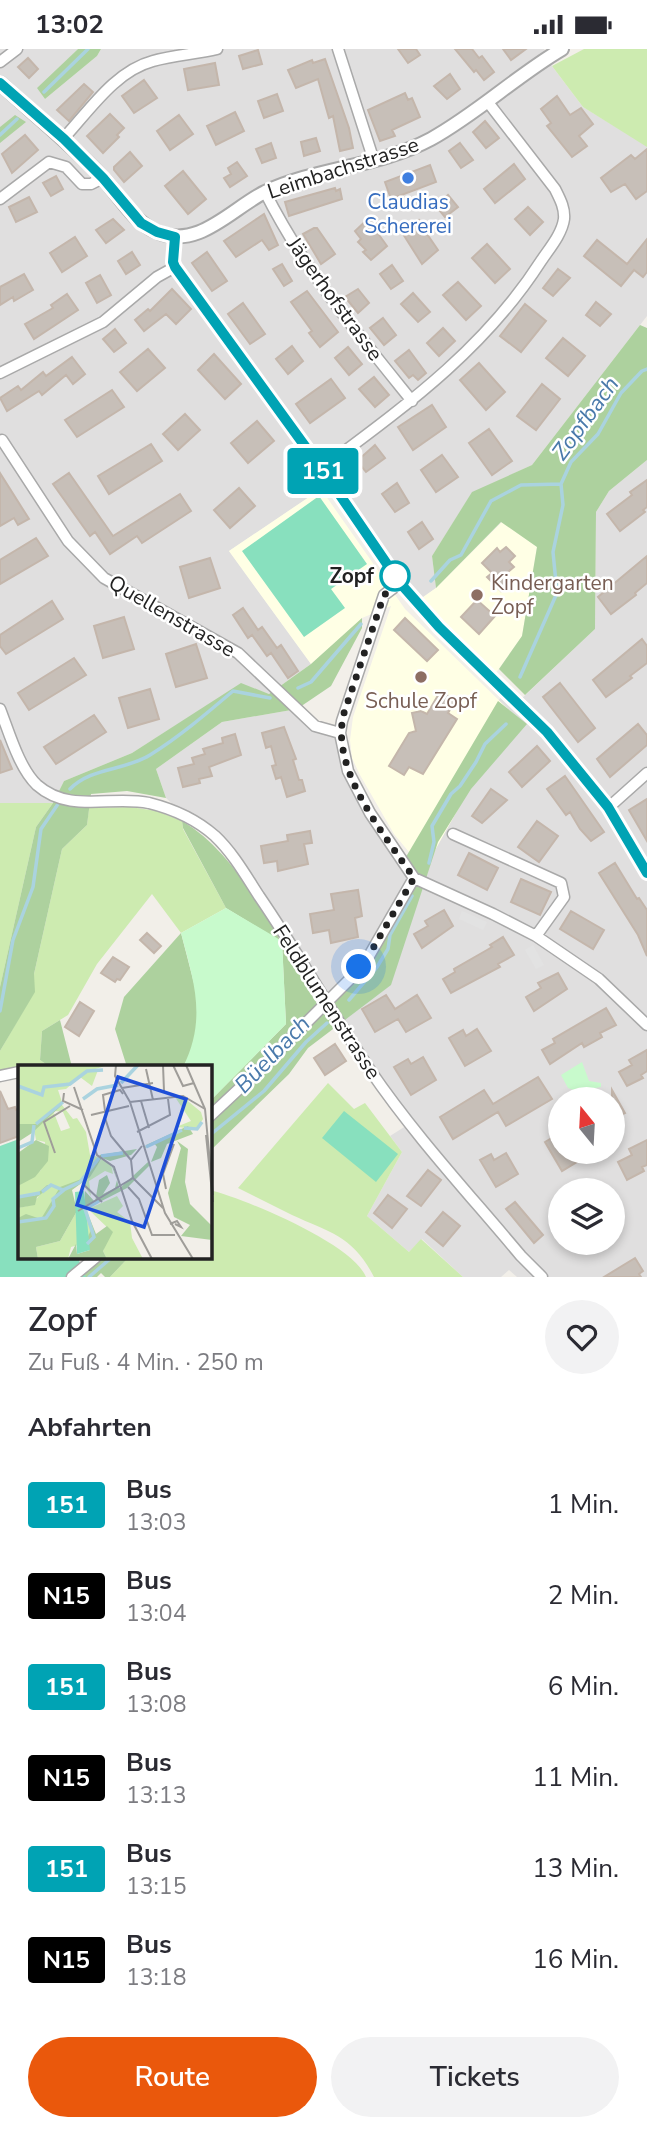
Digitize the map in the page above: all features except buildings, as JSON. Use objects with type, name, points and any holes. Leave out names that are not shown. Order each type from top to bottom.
[{"type":"street","points":[[0,62],[17,49]]},
{"type":"street","points":[[64,139],[118,79],[136,68],[155,60],[217,49]]},
{"type":"street","points":[[338,49],[374,161]]},
{"type":"street","name":"Leimbachstrasse","points":[[175,237],[199,233],[265,192],[310,176],[374,161],[428,140],[450,128],[536,64],[562,49]]},
{"type":"street","points":[[0,83],[64,139],[103,178],[141,223],[157,232],[175,237],[175,267],[400,583],[439,627],[547,732],[608,807],[647,873]]},
{"type":"street","points":[[321,469],[411,401],[474,346],[524,288],[560,232],[564,221],[563,205],[555,189],[488,101]]},
{"type":"street","points":[[0,199],[49,162],[66,167],[82,184],[92,184],[103,178]]},
{"type":"street","name":"Jägerhofstrasse","points":[[265,192],[299,255],[411,401]]},
{"type":"street","points":[[0,373],[103,321],[157,277],[175,267]]},
{"type":"street","name":"Quellenstrasse","points":[[2,440],[68,541],[104,577],[238,653],[315,726],[340,733]]},
{"type":"street","points":[[400,583],[384,595],[344,713],[340,733],[348,771],[370,813],[414,878],[494,913],[536,936],[599,979],[647,1025]]},
{"type":"street","name":"Feldblumenstrasse","points":[[0,709],[18,755],[36,784],[60,799],[79,803],[148,803],[184,815],[217,838],[279,925],[391,1101],[521,1256],[542,1277]]},
{"type":"street","points":[[608,807],[647,773]]},
{"type":"street","points":[[453,834],[561,883],[565,897],[536,936]]},
{"type":"street","points":[[212,1114],[327,1003],[369,955],[414,878]]},
{"type":"street","points":[[0,1076],[18,1072]]},
{"type":"street","points":[[72,1277],[94,1259]]},
{"type":"shaded area","points":[[0,49],[78,49],[38,88],[45,99],[97,56],[101,49],[544,49],[552,66],[583,107],[647,146],[647,316],[532,465],[472,493],[432,556],[436,588],[416,602],[330,483],[229,551],[311,664],[269,694],[241,684],[132,753],[64,781],[53,803],[0,803]]},
{"type":"shaded area","points":[[647,460],[647,1277],[517,1277],[509,1270],[501,1277],[463,1277],[422,1239],[409,1252],[367,1216],[402,1152],[390,1136],[409,1124],[228,850],[166,798],[156,769],[222,722],[297,709],[315,726],[340,733],[348,771],[403,862],[505,690],[518,702],[595,629],[596,512],[609,491]]},
{"type":"shaded area","name":"Schule Zopf","points":[[321,489],[405,609],[512,713],[424,870],[394,834],[352,758],[350,740],[353,717],[391,606],[362,618],[311,664],[229,551]]},
{"type":"shaded area","name":"Kindergarten Zopf","points":[[502,522],[537,547],[522,636],[493,677],[416,602],[436,588]]},
{"type":"shaded area","points":[[462,911],[487,922],[483,930],[459,919]]},
{"type":"shaded area","points":[[533,945],[544,965],[536,969],[525,950]]},
{"type":"green space","points":[[78,49],[101,49],[97,56],[45,99],[37,88]]},
{"type":"green space","points":[[584,49],[647,49],[647,147],[583,107],[552,66]]},
{"type":"green space","points":[[15,115],[26,122],[0,143],[0,127]]},
{"type":"green space","points":[[640,325],[647,328],[647,460],[609,491],[596,512],[595,629],[525,695],[499,669],[522,636],[537,547],[501,522],[436,588],[432,556],[472,492],[532,465]]},
{"type":"green space","points":[[319,496],[367,564],[331,589],[345,608],[304,637],[242,551]]},
{"type":"green space","points":[[362,618],[362,628],[331,686],[297,709],[222,722],[156,769],[166,798],[127,791],[91,794],[87,825],[62,849],[34,974],[35,992],[0,1051],[0,987],[36,827],[64,781],[132,753],[241,683],[269,694],[311,664]]},
{"type":"green space","points":[[498,701],[527,724],[471,789],[438,842],[391,985],[308,1048],[289,1074],[212,1149],[212,1099],[286,1024],[282,944],[324,1014],[369,967],[414,878],[403,862]]},
{"type":"green space","points":[[0,803],[53,803],[36,827],[0,987]]},
{"type":"green space","points":[[130,807],[157,811],[182,821],[183,829],[226,908],[181,933],[152,894],[97,964],[68,1015],[42,1031],[40,1060],[47,1065],[18,1065],[18,1071],[17,1068],[0,1071],[0,1051],[34,992],[34,974],[62,849],[87,825],[89,808]]},
{"type":"green space","points":[[182,821],[205,838],[226,859],[281,941],[226,908],[183,828]]},
{"type":"green space","points":[[226,908],[282,941],[286,1024],[212,1099],[212,1065],[184,1065],[195,1033],[196,1000],[181,933]]},
{"type":"green space","points":[[181,933],[197,995],[225,991],[184,1065],[126,1065],[115,1029],[124,997]]},
{"type":"green space","points":[[60,1020],[71,1065],[47,1065],[40,1060],[42,1031]]},
{"type":"green space","points":[[582,1062],[589,1081],[601,1083],[601,1087],[567,1087],[561,1075]]},
{"type":"green space","points":[[328,1083],[354,1109],[365,1103],[402,1152],[367,1216],[409,1252],[421,1239],[463,1277],[374,1277],[358,1253],[340,1237],[238,1188]]},
{"type":"green space","points":[[344,1111],[398,1154],[376,1182],[322,1138]]},
{"type":"green space","points":[[18,1139],[18,1259],[78,1259],[86,1277],[0,1277],[0,1146]]},
{"type":"green space","points":[[212,1191],[271,1213],[320,1237],[341,1250],[357,1264],[366,1277],[110,1277],[127,1259],[212,1259]]},
{"type":"green space","points":[[90,1259],[127,1259],[110,1277],[101,1273],[97,1277],[84,1277]]},
{"type":"waterway","points":[[44,92],[88,49]]},
{"type":"waterway","points":[[0,135],[17,119]]},
{"type":"waterway","name":"Zopfbach","points":[[431,581],[450,560],[461,555],[491,501],[521,485],[561,484],[571,462],[598,434],[621,393],[647,369]]},
{"type":"waterway","name":"Büelbach","points":[[520,677],[557,593],[553,552],[563,505],[561,484]]},
{"type":"waterway","name":"Zopfbach","points":[[298,688],[311,682],[361,624]]},
{"type":"waterway","name":"Zopfbach","points":[[70,789],[88,777],[150,755],[182,733],[233,691],[270,698]]},
{"type":"waterway","name":"Büelbach","points":[[429,863],[434,842],[432,826],[451,794],[460,786],[476,762],[485,744],[506,724]]},
{"type":"waterway","name":"Zopfbach","points":[[0,1011],[13,940],[33,887],[41,829],[58,804]]},
{"type":"waterway","name":"Büelbach","points":[[349,1000],[377,967],[388,949],[390,935],[412,896]]},
{"type":"waterway","name":"Büelbach","points":[[212,1133],[264,1091],[306,1042],[327,1023]]},
{"type":"waterway","name":"Büelbach","points":[[89,1277],[110,1259]]},
{"type":"bus line","name":"151","points":[[0,83],[64,139],[103,178],[141,223],[157,232],[175,237],[175,267],[331,482],[400,583],[439,627],[547,732],[608,807],[647,873]]},
{"type":"place","name":"Claudias Schererei","points":[[408,178]]},
{"type":"place","name":"Zopf","points":[[395,576]]},
{"type":"place","name":"Kindergarten Zopf","points":[[477,595]]},
{"type":"place","name":"Schule Zopf","points":[[421,677]]},
{"type":"route","points":[[359,967],[369,955],[414,878],[370,813],[348,771],[340,733],[344,713],[384,595],[400,583],[395,576]]}]
